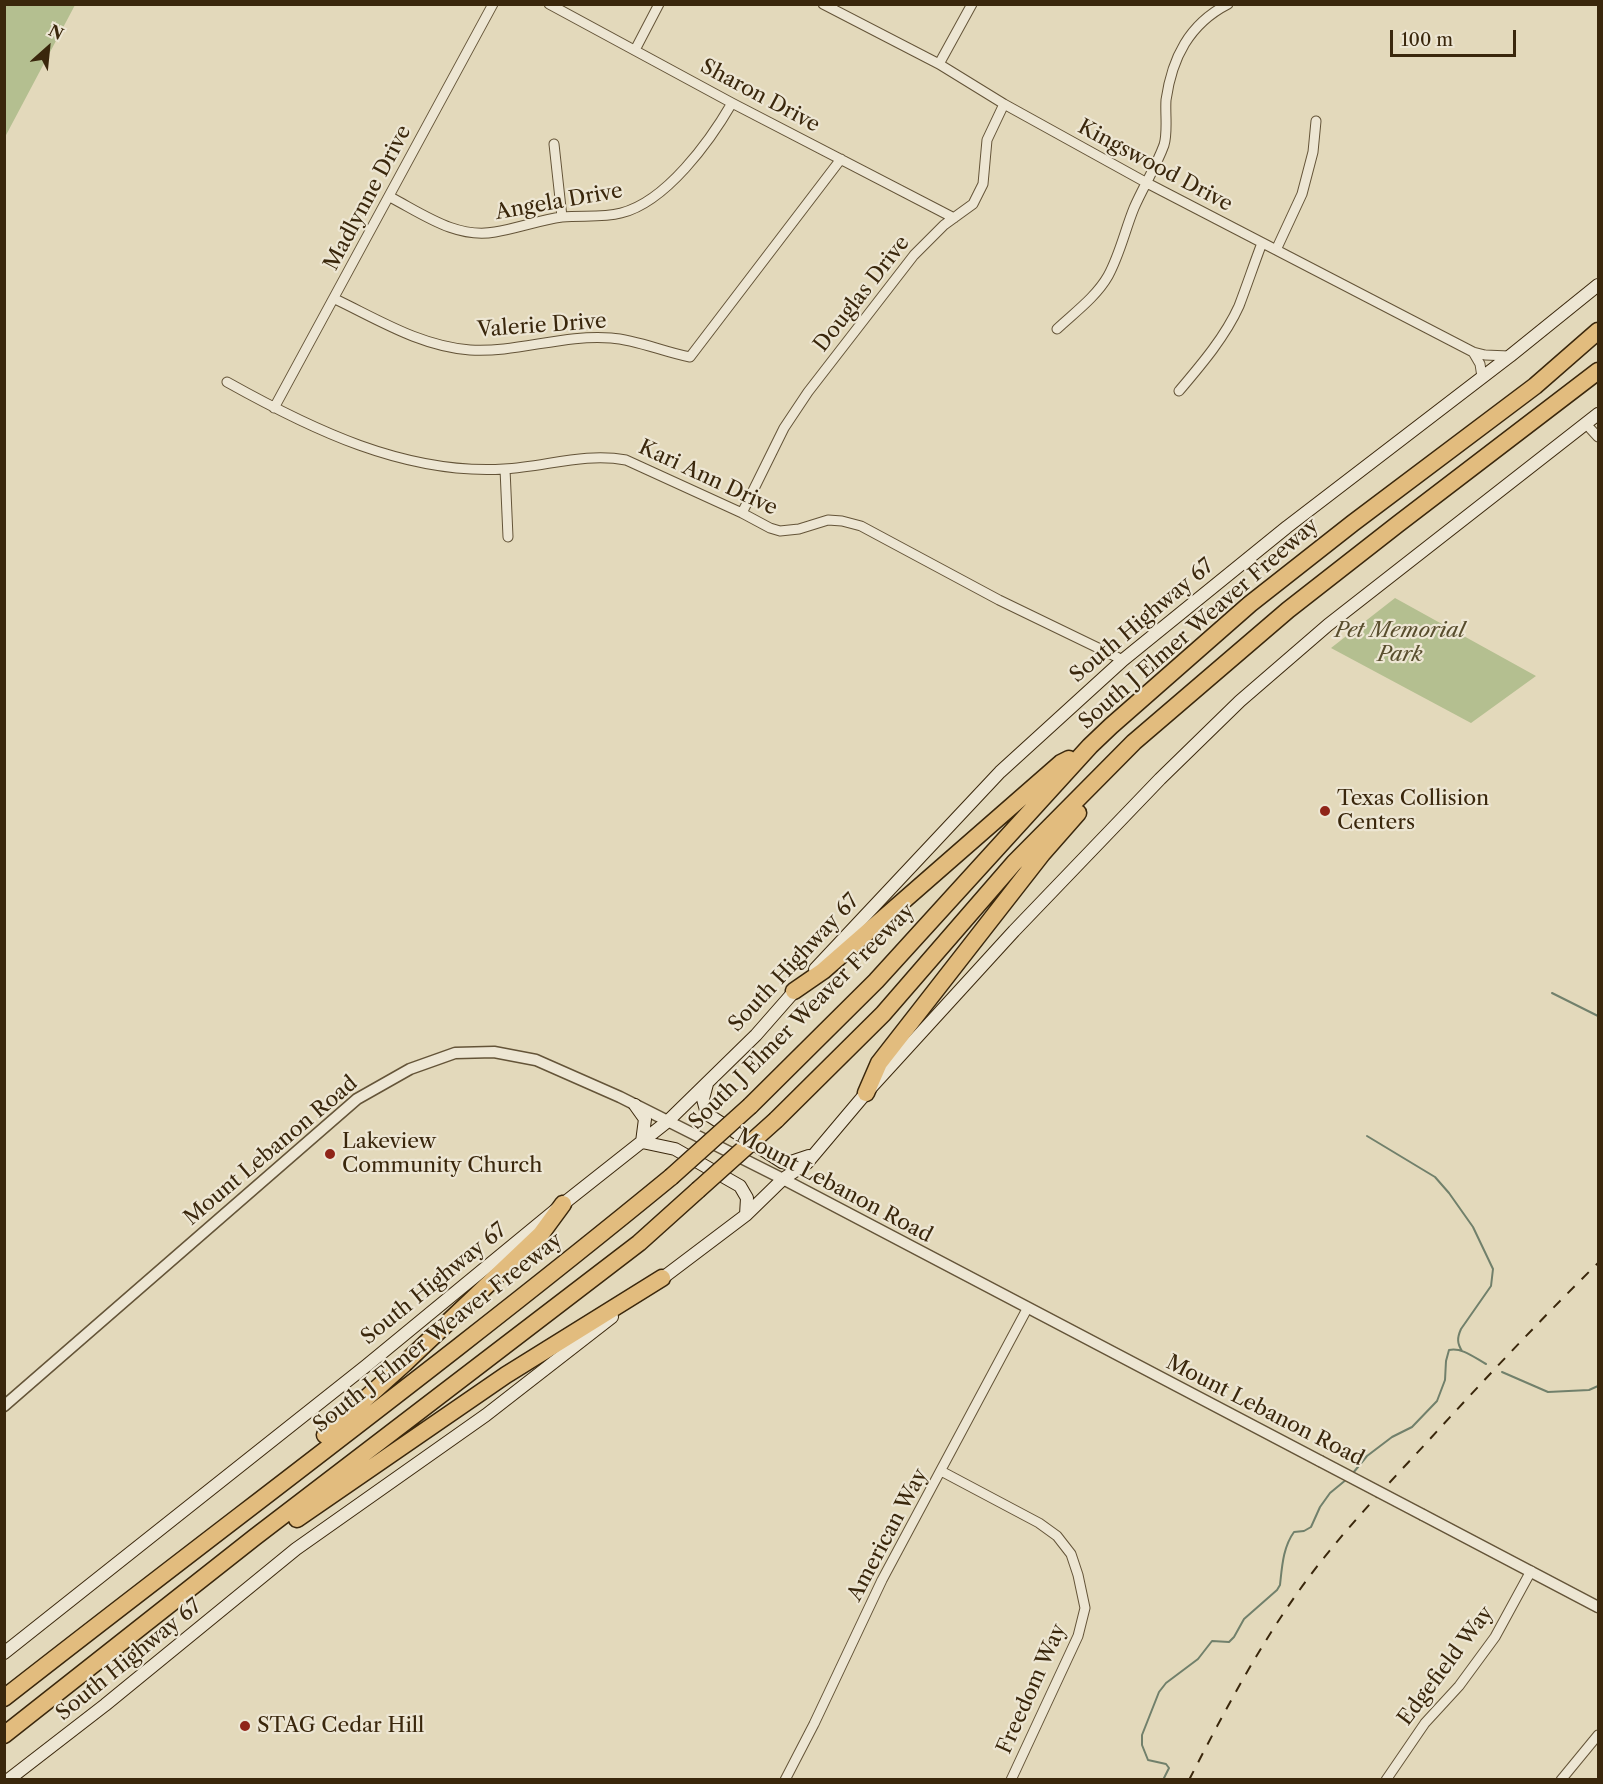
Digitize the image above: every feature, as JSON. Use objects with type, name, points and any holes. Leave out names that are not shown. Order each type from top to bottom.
[{"type":"highway","name":"South J Elmer Weaver Freeway","points":[[4,1698],[553,1273],[671,1177],[750,1106],[876,981],[1090,746],[1250,604],[1353,523],[1535,387],[1599,331]]},
{"type":"highway","points":[[4,1735],[255,1537],[639,1243],[776,1120],[883,1014],[1014,863],[1134,742],[1288,610],[1599,371]]},
{"type":"highway","points":[[866,1094],[879,1063],[1042,854],[1103,784],[1134,742]]},
{"type":"highway","points":[[794,991],[823,971],[1061,763],[1090,746]]},
{"type":"highway","points":[[213,1535],[227,1515],[351,1414],[405,1364],[541,1234],[562,1204]]},
{"type":"highway","points":[[255,1537],[284,1528],[506,1375],[662,1278]]},
{"type":"main road","name":"South Highway 67","points":[[4,1653],[366,1366],[562,1204],[668,1122],[756,1035],[794,991],[1000,772],[1123,660],[1295,521],[1599,285]]},
{"type":"main road","name":"South Highway 67","points":[[8,1779],[105,1706],[296,1550],[486,1415],[746,1215],[783,1179],[807,1162],[866,1094],[1039,906],[1160,779],[1240,701],[1328,625],[1599,414]]},
{"type":"main road","points":[[708,1083],[704,1099],[707,1114],[782,1162],[788,1163],[811,1155]]},
{"type":"main road","points":[[635,1105],[645,1119],[642,1142],[675,1149],[740,1186],[747,1198],[746,1215]]},
{"type":"street","name":"Madlynne Drive","points":[[274,408],[493,4]]},
{"type":"street","name":"Sharon Drive","points":[[549,4],[732,103],[954,218]]},
{"type":"street","points":[[635,50],[659,4]]},
{"type":"street","name":"Kingswood Drive","points":[[823,4],[939,64],[1004,104],[1147,183],[1473,352],[1510,356]]},
{"type":"street","points":[[939,64],[972,4]]},
{"type":"street","points":[[1057,329],[1088,301],[1107,278],[1123,243],[1134,208],[1164,144],[1166,100],[1173,66],[1180,49],[1202,22],[1228,4]]},
{"type":"street","name":"Angela Drive","points":[[390,197],[452,230],[472,233],[493,232],[562,217],[614,215],[625,212],[667,189],[697,154],[732,103]]},
{"type":"street","name":"Douglas Drive","points":[[742,513],[784,429],[808,392],[914,255],[934,234],[973,204],[983,184],[987,140],[1004,104]]},
{"type":"street","points":[[1276,250],[1302,194],[1313,152],[1316,121]]},
{"type":"street","points":[[554,144],[562,217]]},
{"type":"street","name":"Valerie Drive","points":[[335,298],[411,336],[439,345],[472,350],[529,346],[573,338],[611,338],[641,343],[668,353],[690,357],[841,159]]},
{"type":"street","points":[[1179,391],[1200,367],[1238,307],[1262,243]]},
{"type":"street","points":[[1473,352],[1480,364],[1482,377]]},
{"type":"street","name":"Kari Ann Drive","points":[[227,382],[274,408],[391,457],[466,470],[505,470],[606,456],[626,460],[780,531],[799,529],[828,520],[861,526],[999,600],[1123,660]]},
{"type":"street","points":[[1586,424],[1599,437]]},
{"type":"street","points":[[505,470],[508,537]]},
{"type":"street","name":"Mount Lebanon Road","points":[[4,1406],[357,1099],[410,1069],[455,1053],[494,1052],[537,1060],[635,1105],[783,1179],[1599,1607]]},
{"type":"street","name":"American Way","points":[[785,1779],[814,1724],[882,1580],[1027,1309]]},
{"type":"street","name":"Freedom Way","points":[[941,1471],[1039,1523],[1057,1536],[1071,1554],[1078,1575],[1085,1608],[1078,1636],[1011,1779]]},
{"type":"street","name":"Edgefield Way","points":[[1386,1779],[1425,1723],[1459,1686],[1495,1637],[1531,1571]]},
{"type":"street","points":[[1561,1779],[1599,1735]]},
{"type":"green space","points":[[4,5],[75,5],[5,137]]},
{"type":"green space","name":"Pet Memorial Park","points":[[1395,598],[1536,676],[1471,723],[1331,648]]},
{"type":"waterway","points":[[1552,993],[1598,1016]]},
{"type":"waterway","points":[[1367,1136],[1435,1177],[1473,1227],[1493,1269],[1491,1286],[1461,1329],[1458,1343],[1462,1351]]},
{"type":"waterway","points":[[1353,1473],[1367,1456],[1392,1437],[1412,1427],[1437,1401],[1445,1380],[1449,1350],[1464,1352],[1486,1364]]},
{"type":"waterway","points":[[1502,1372],[1548,1392],[1589,1390],[1598,1386]]},
{"type":"waterway","points":[[1163,1780],[1169,1768],[1166,1764],[1148,1760],[1142,1745],[1142,1735],[1159,1692],[1166,1683],[1198,1659],[1212,1641],[1229,1642],[1244,1619],[1277,1590],[1290,1538],[1294,1532],[1304,1531],[1311,1527],[1320,1507],[1330,1493],[1347,1479]]},
{"type":"railway","points":[[1189,1780],[1253,1662],[1311,1574],[1377,1496],[1470,1395],[1598,1263]]},
{"type":"place","name":"Texas Collision Centers","points":[[1325,811]]},
{"type":"place","name":"Lakeview Community Church","points":[[330,1154]]},
{"type":"place","name":"STAG Cedar Hill","points":[[245,1726]]}]
